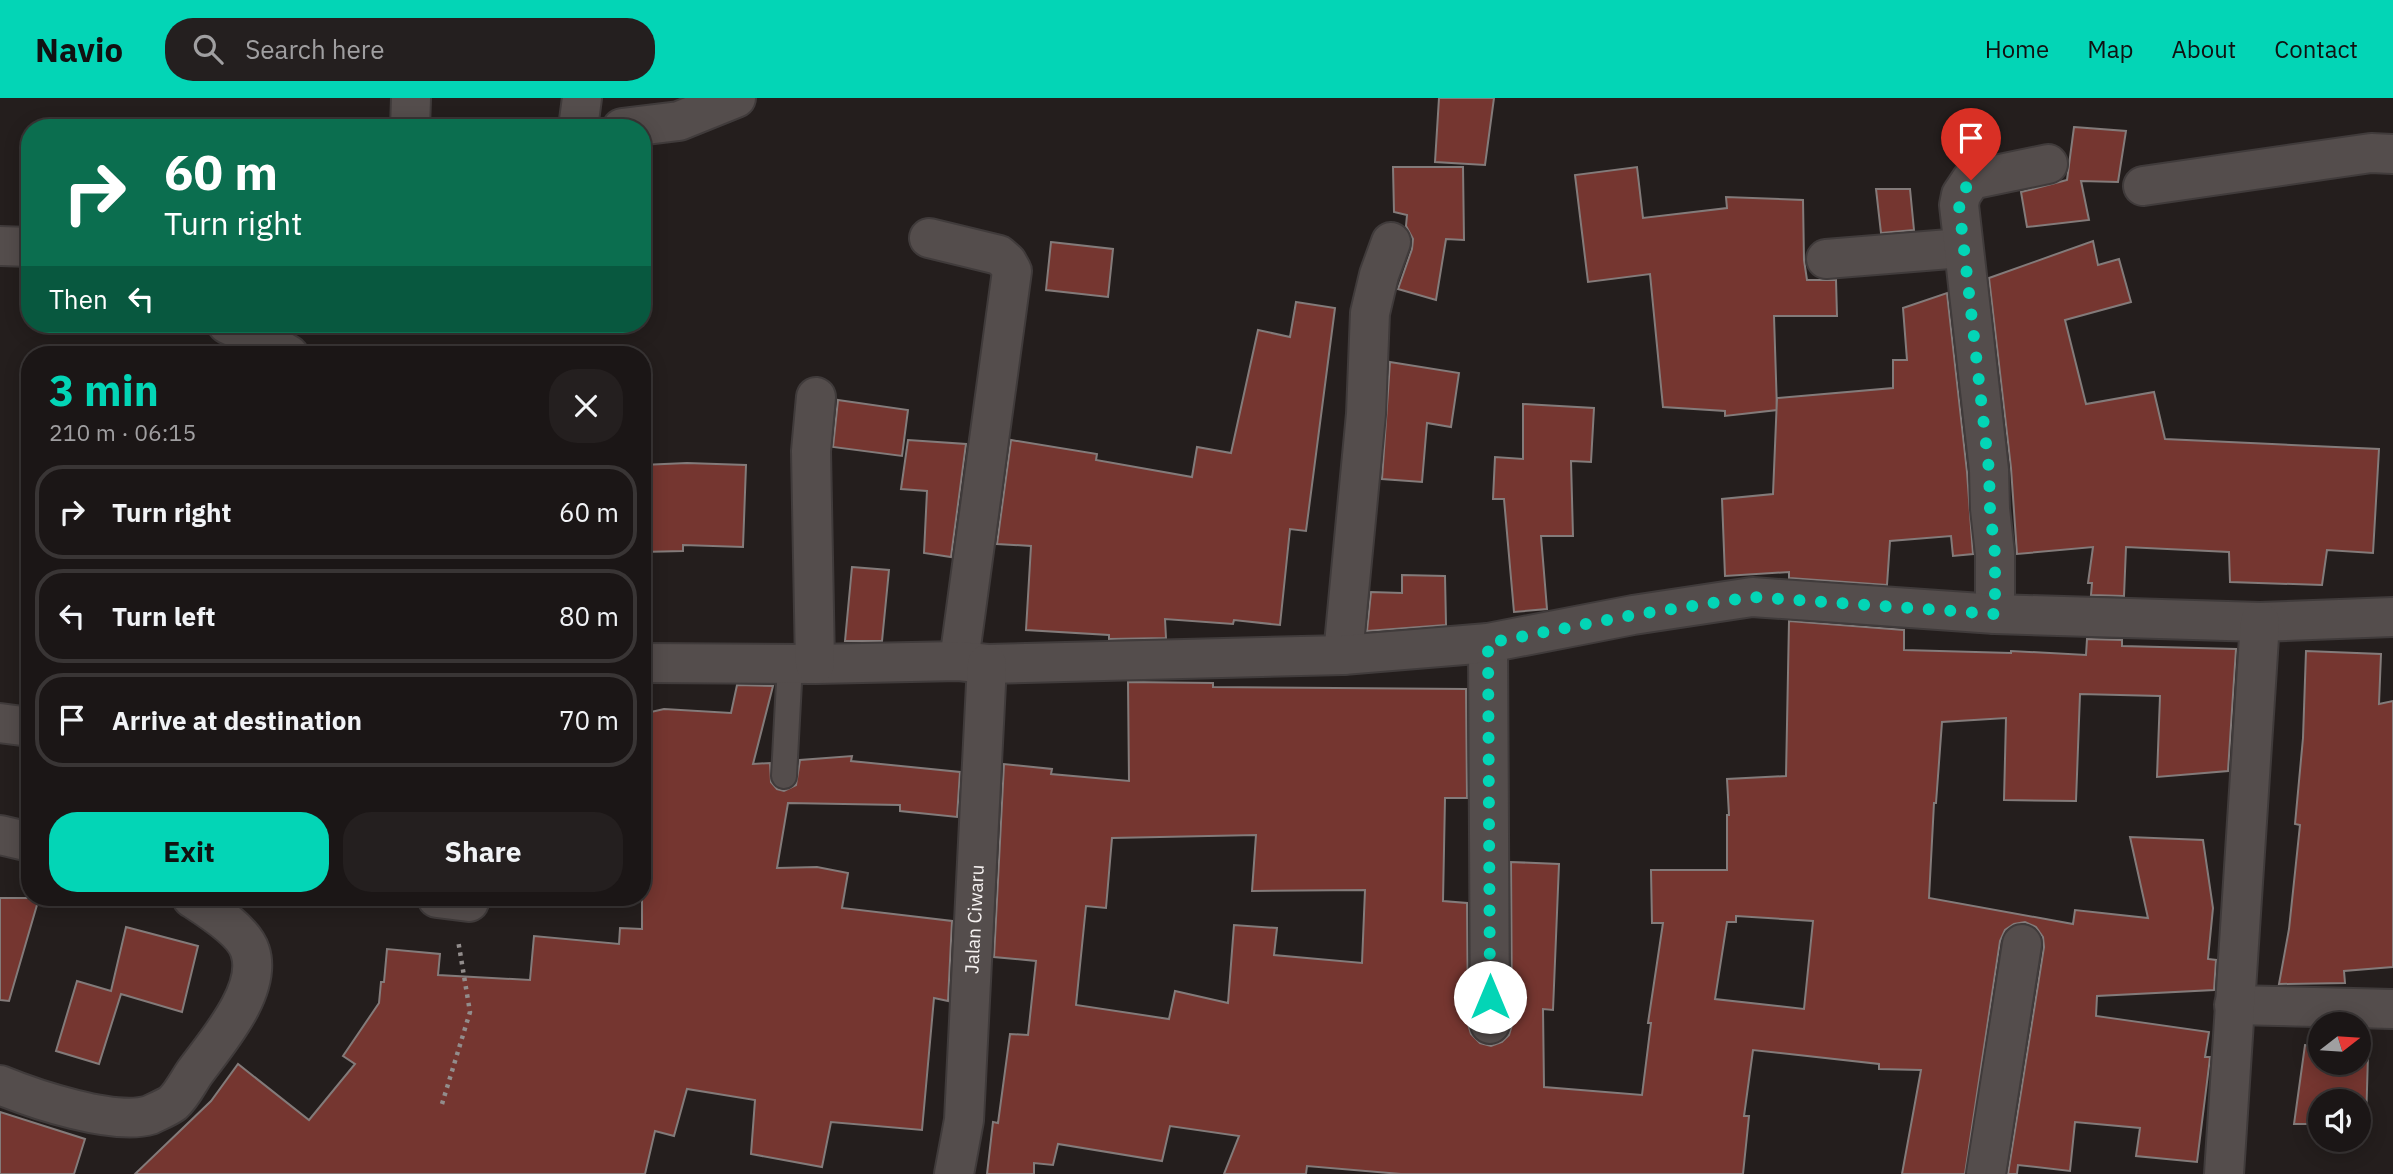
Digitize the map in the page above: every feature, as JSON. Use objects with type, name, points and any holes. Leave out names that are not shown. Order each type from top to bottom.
[{"type":"street","points":[[410,119],[411,98]]},
{"type":"street","points":[[579,119],[582,98]]},
{"type":"street","points":[[651,124],[679,121],[736,98]]},
{"type":"street","points":[[2143,186],[2371,153],[2393,154]]},
{"type":"street","points":[[1995,614],[1995,554],[1989,470],[1959,205],[1961,195],[1971,180],[2048,164]]},
{"type":"street","name":"Jalan Ciwaru","points":[[929,238],[999,255],[1012,271],[973,663],[964,1120],[954,1174]]},
{"type":"street","points":[[1343,655],[1366,414],[1370,313],[1379,275],[1391,242]]},
{"type":"street","points":[[0,246],[21,247]]},
{"type":"street","points":[[1826,259],[1962,248]]},
{"type":"street","points":[[255,333],[280,341]]},
{"type":"street","points":[[803,664],[811,451],[816,397]]},
{"type":"street","points":[[651,663],[973,663],[1343,655],[1488,643],[1633,615],[1752,597],[1995,614],[2260,622],[2393,617]]},
{"type":"street","points":[[2224,1174],[2260,622]]},
{"type":"street","points":[[1488,643],[1490,1024]]},
{"type":"street","points":[[0,723],[21,726]]},
{"type":"street","points":[[0,835],[21,840]]},
{"type":"street","points":[[0,1085],[23,1095],[90,1113],[148,1115],[172,1104],[242,1004],[253,963],[250,947],[238,933],[203,906]]},
{"type":"street","points":[[1986,1174],[2022,944]]},
{"type":"street","points":[[2234,1005],[2393,1009]]},
{"type":"lane","points":[[784,776],[803,664]]},
{"type":"path","points":[[442,1104],[470,1012],[454,906]]},
{"type":"building","points":[[1439,98],[1494,98],[1485,165],[1435,162]]},
{"type":"building","points":[[2074,127],[2126,131],[2118,182],[2081,181],[2089,220],[2027,227],[2021,192],[2067,180]]},
{"type":"building","points":[[1393,167],[1463,167],[1464,240],[1446,239],[1436,300],[1398,289],[1413,239],[1406,226],[1407,215],[1394,212]]},
{"type":"building","points":[[1637,167],[1643,218],[1727,208],[1726,197],[1803,200],[1807,280],[1836,280],[1837,316],[1774,316],[1777,410],[1725,416],[1725,411],[1663,407],[1650,274],[1588,282],[1575,175]]},
{"type":"building","points":[[1876,189],[1910,189],[1914,230],[1881,233]]},
{"type":"building","points":[[2093,241],[2098,265],[2119,259],[2131,302],[2065,320],[2086,404],[2154,392],[2165,439],[2379,449],[2373,553],[2327,550],[2322,585],[2230,582],[2229,552],[2126,547],[2124,596],[2091,595],[2092,583],[2088,583],[2093,547],[2017,554],[2011,468],[1989,278]]},
{"type":"building","points":[[1051,242],[1113,249],[1108,297],[1046,290]]},
{"type":"building","points":[[1947,293],[1967,472],[1973,554],[1953,556],[1951,536],[1890,541],[1887,585],[1789,578],[1789,572],[1725,576],[1722,499],[1773,494],[1777,398],[1893,388],[1893,360],[1907,360],[1903,308]]},
{"type":"building","points":[[1296,302],[1335,308],[1306,531],[1290,529],[1280,625],[1234,620],[1233,624],[1165,619],[1166,638],[1109,639],[1109,635],[1026,630],[1031,546],[997,544],[1011,440],[1097,454],[1096,460],[1192,477],[1197,447],[1231,453],[1258,330],[1290,337]]},
{"type":"building","points":[[1390,362],[1459,373],[1451,427],[1427,423],[1422,482],[1382,479]]},
{"type":"building","points":[[838,400],[908,410],[902,456],[833,447]]},
{"type":"building","points":[[1523,404],[1594,408],[1591,462],[1571,461],[1573,536],[1541,536],[1547,609],[1514,612],[1504,499],[1493,499],[1495,457],[1523,459]]},
{"type":"building","points":[[908,440],[966,444],[951,557],[924,553],[927,491],[901,489]]},
{"type":"building","points":[[651,465],[746,465],[743,547],[683,545],[683,551],[651,552]]},
{"type":"building","points":[[852,567],[889,570],[882,641],[845,641]]},
{"type":"building","points":[[1402,575],[1445,576],[1446,625],[1367,631],[1371,592],[1402,593]]},
{"type":"building","points":[[1789,621],[1904,630],[1904,650],[2086,655],[2087,639],[2122,640],[2122,646],[2236,649],[2228,771],[2157,777],[2160,696],[2080,694],[2076,801],[2004,800],[2006,718],[1942,722],[1934,803],[1929,898],[2073,924],[2075,910],[2148,918],[2130,837],[2203,840],[2213,908],[2208,959],[2216,960],[2214,990],[2097,996],[2096,1016],[2209,1032],[2205,1057],[2210,1057],[2197,1162],[2136,1156],[2140,1128],[2075,1122],[2070,1171],[2018,1165],[2017,1174],[2008,1174],[2044,947],[2043,937],[2036,927],[2025,922],[2014,924],[2005,930],[2000,941],[1965,1174],[1902,1174],[1921,1070],[1879,1069],[1879,1064],[1753,1050],[1744,1116],[1749,1116],[1743,1174],[1401,1174],[1307,1166],[1306,1174],[1224,1174],[1239,1136],[1170,1126],[1162,1161],[1058,1144],[1053,1165],[1034,1163],[1034,1174],[987,1174],[993,1122],[998,1123],[1010,1034],[1028,1035],[1036,961],[994,957],[1004,764],[1052,769],[1051,774],[1129,781],[1128,682],[1213,683],[1213,687],[1466,689],[1467,798],[1445,798],[1443,901],[1467,903],[1468,1024],[1471,1034],[1480,1043],[1491,1046],[1502,1042],[1509,1035],[1512,1025],[1511,862],[1559,864],[1553,1010],[1543,1009],[1544,1087],[1642,1095],[1651,1023],[1648,1023],[1663,923],[1652,923],[1651,870],[1727,870],[1727,779],[1786,776]],"holes":[[[1256,835],[1252,891],[1365,890],[1362,963],[1274,955],[1277,928],[1234,925],[1228,1003],[1175,991],[1169,1019],[1076,1005],[1086,906],[1106,908],[1112,838]],[[1736,916],[1813,921],[1804,1009],[1715,999],[1727,922],[1736,922]]]},
{"type":"building","points":[[2306,651],[2381,654],[2379,704],[2393,701],[2393,967],[2344,971],[2345,983],[2279,984],[2289,929],[2300,825],[2295,824],[2303,738]]},
{"type":"building","points":[[737,685],[773,686],[753,764],[770,763],[771,782],[777,789],[784,791],[796,785],[800,760],[852,756],[851,761],[960,772],[957,817],[900,811],[900,805],[788,803],[777,868],[817,867],[848,873],[842,908],[952,921],[948,1001],[934,998],[922,1130],[831,1122],[822,1167],[751,1154],[755,1100],[687,1089],[674,1136],[655,1131],[645,1174],[135,1174],[211,1101],[238,1064],[309,1120],[355,1064],[343,1056],[379,1003],[387,949],[440,954],[438,975],[530,980],[534,936],[619,944],[620,928],[642,929],[642,906],[651,906],[651,712],[664,709],[731,713]]},
{"type":"building","points":[[0,898],[21,898],[21,906],[37,906],[9,1001],[0,1000]]},
{"type":"building","points":[[126,927],[198,946],[182,1012],[121,994],[99,1064],[56,1051],[77,981],[111,991]]},
{"type":"building","points":[[2305,1045],[2308,1045],[2308,1075],[2367,1075],[2367,1089],[2308,1089],[2308,1124],[2294,1124]]},
{"type":"building","points":[[0,1112],[85,1139],[74,1174],[0,1174]]},
{"type":"route","points":[[1490,997],[1488,643],[1633,615],[1752,597],[1995,614],[1995,554],[1989,470],[1959,205],[1961,195],[1971,180]]}]
